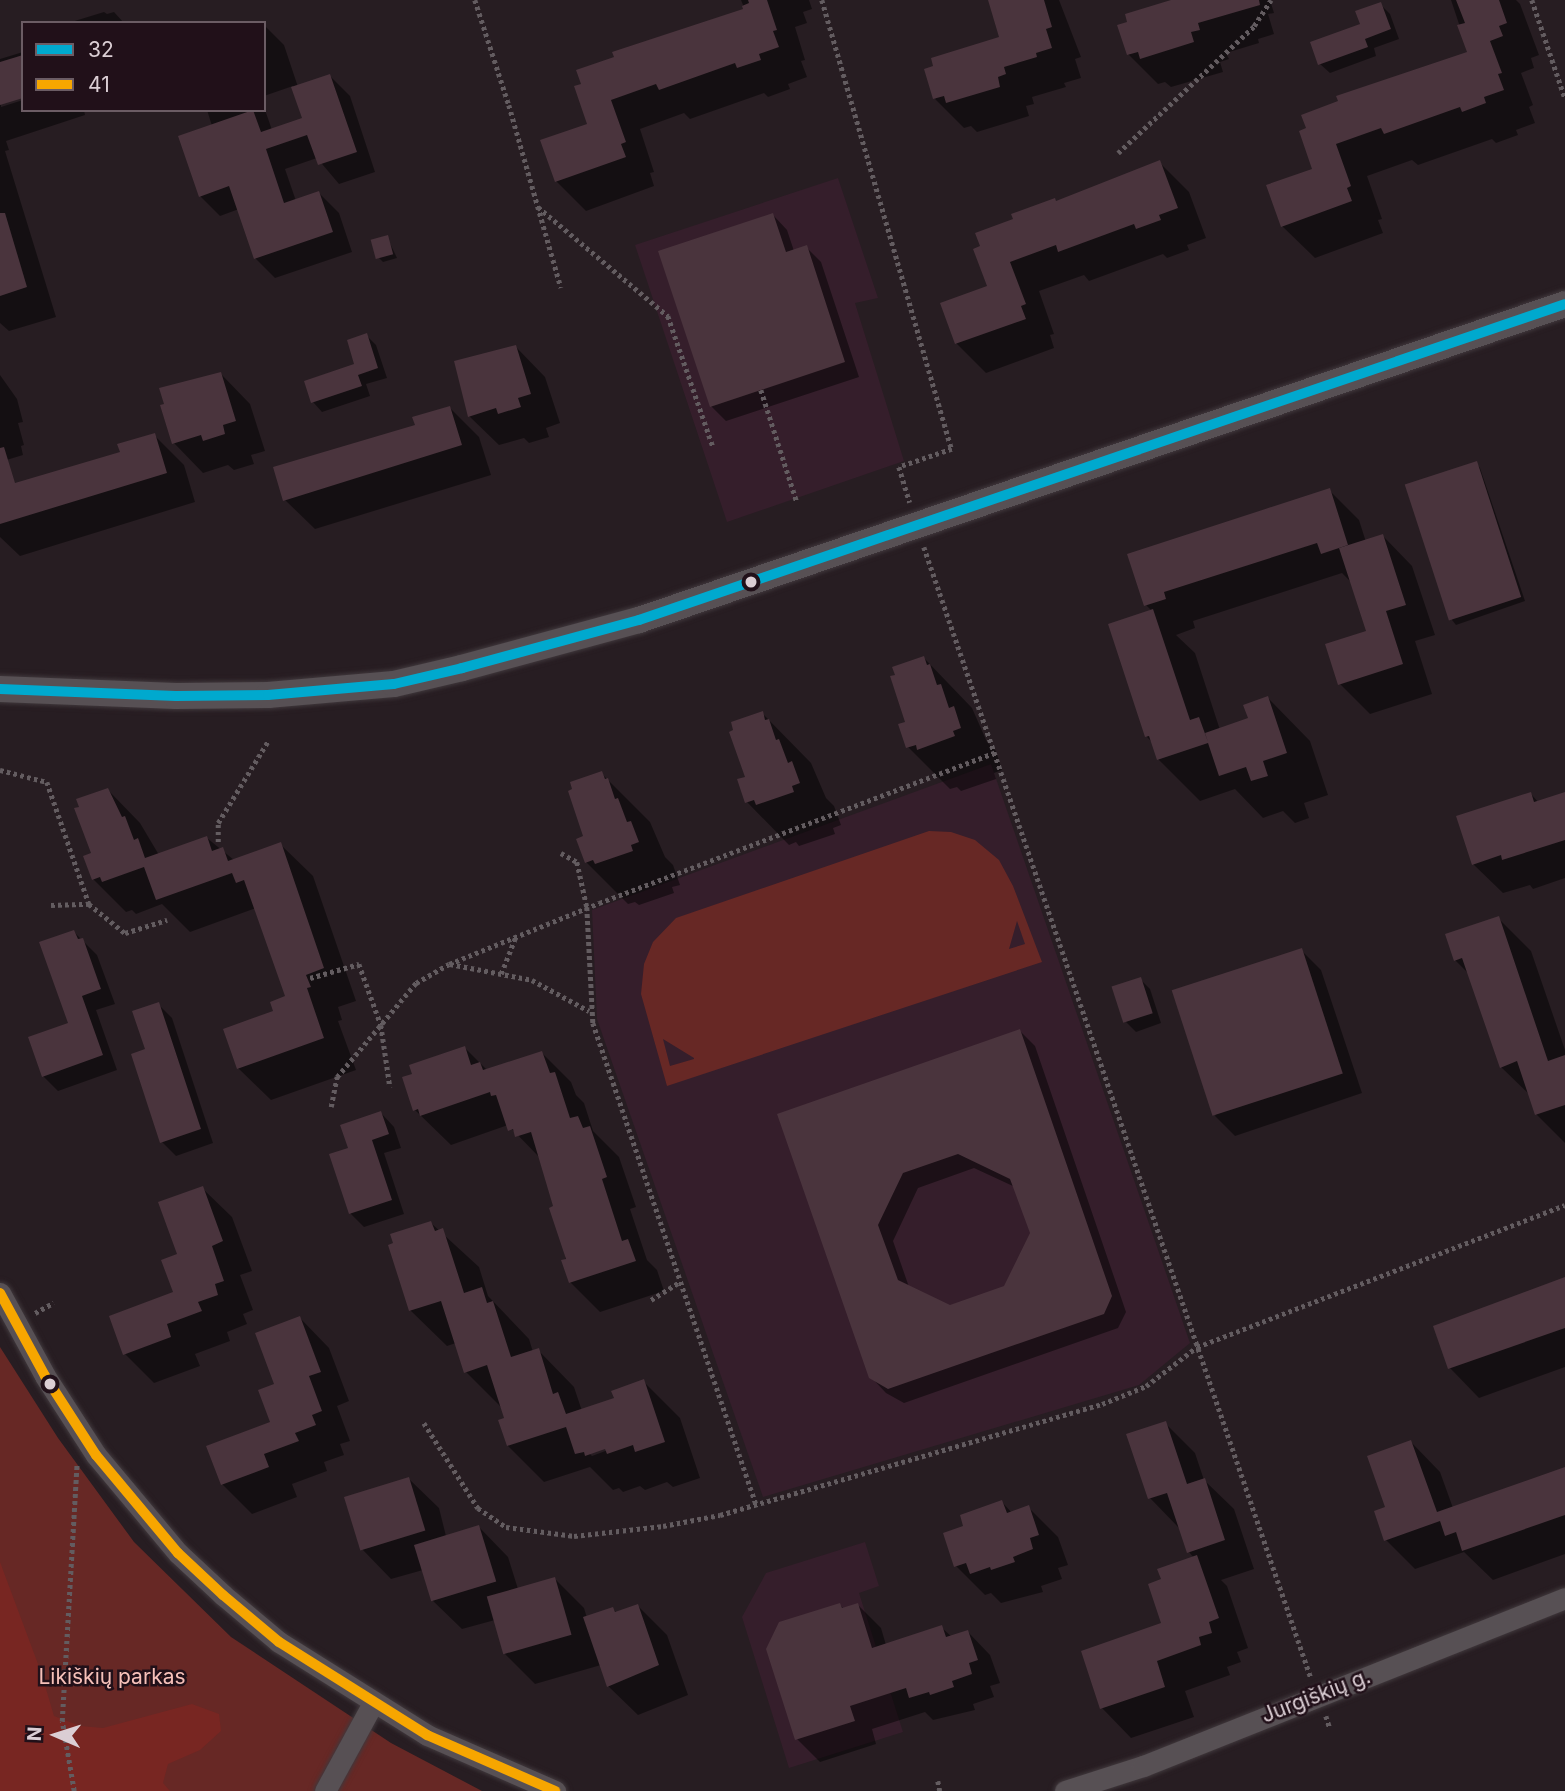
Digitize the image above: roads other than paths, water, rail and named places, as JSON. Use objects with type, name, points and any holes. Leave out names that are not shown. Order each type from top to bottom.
[{"type":"street","points":[[0,689],[176,696],[292,694],[394,684],[639,620],[1565,304]]},
{"type":"street","points":[[0,1293],[45,1376],[79,1430],[126,1493],[178,1553],[223,1595],[279,1642],[427,1735],[555,1791]]},
{"type":"street","name":"Jurgiškių g.","points":[[1065,1791],[1143,1766],[1318,1694],[1565,1598]]},
{"type":"street","points":[[325,1791],[373,1703]]},
{"type":"park label","name":"Likiškių parkas","points":[[112,1677]]}]
